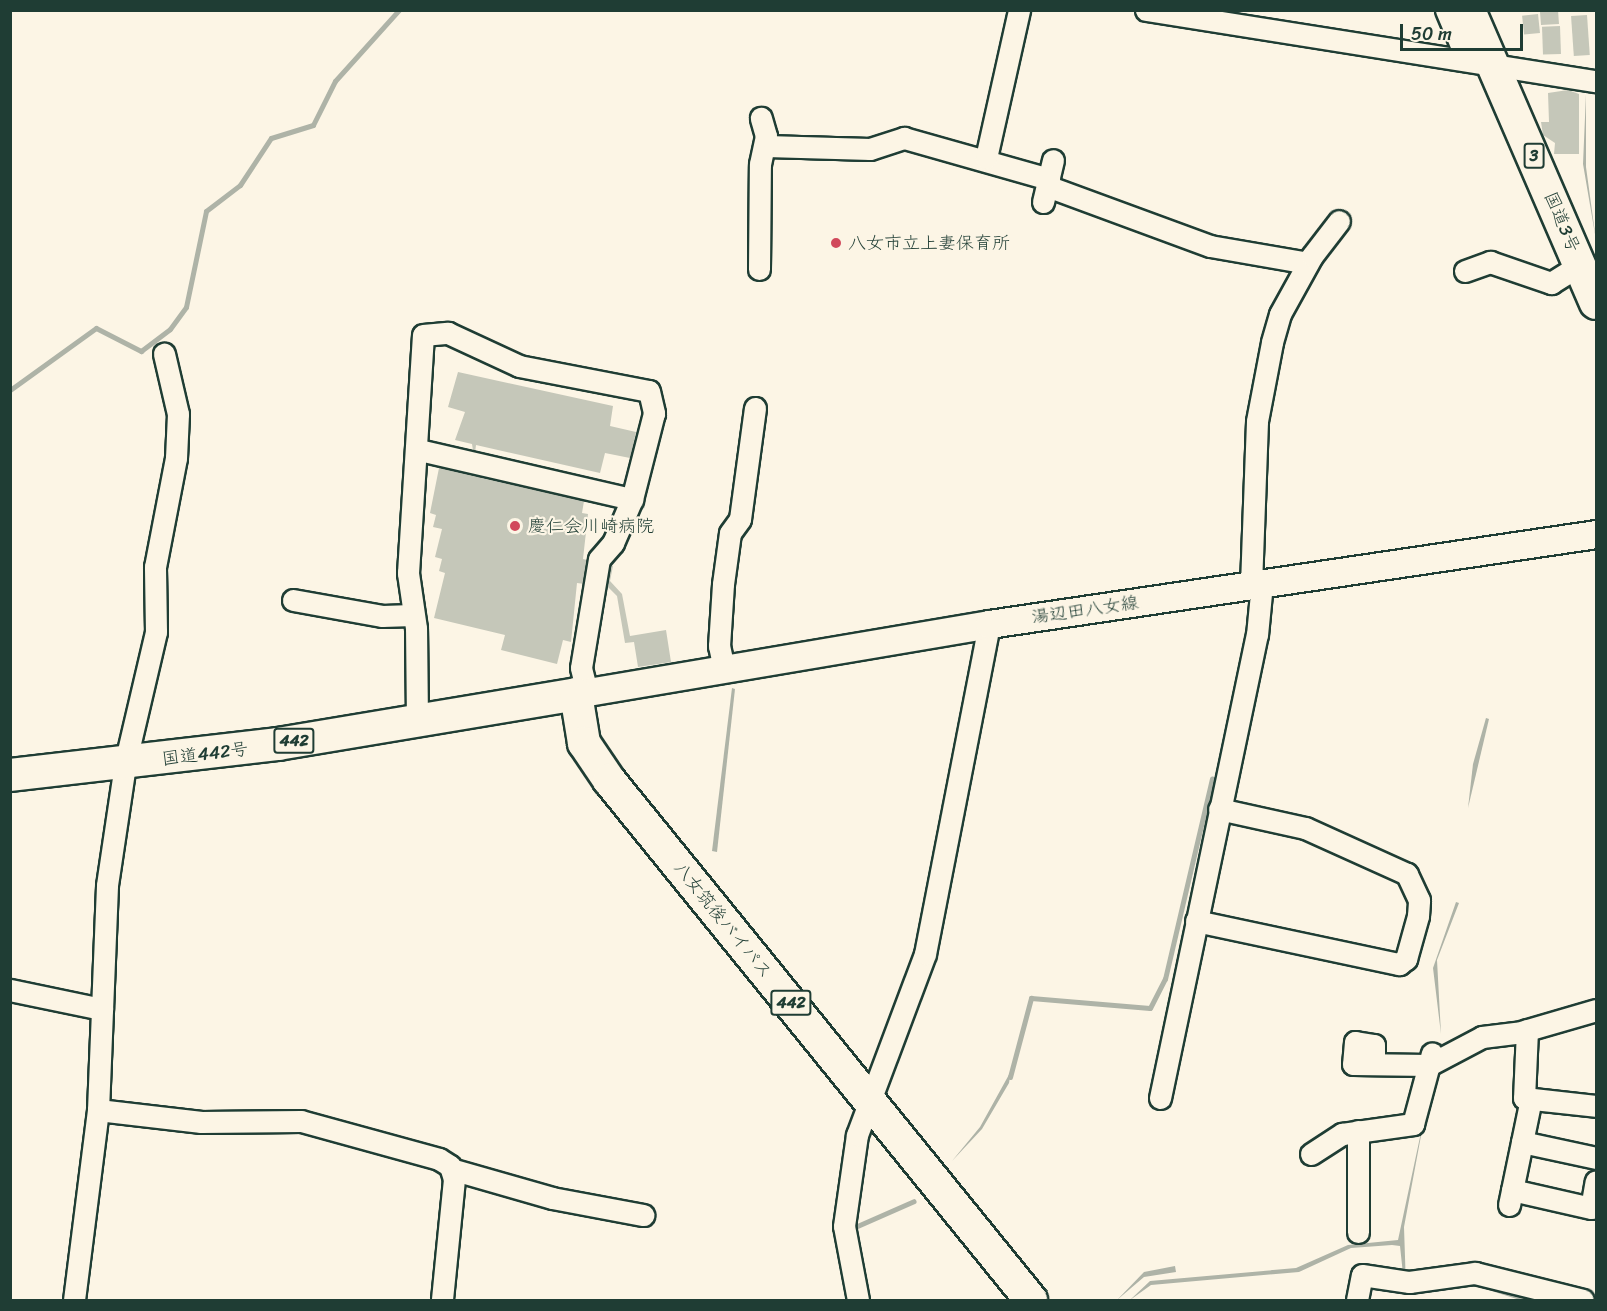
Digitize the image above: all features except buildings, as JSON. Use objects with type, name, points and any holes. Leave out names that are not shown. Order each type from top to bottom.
[{"type":"highway","name":"国道3号","points":[[1469,10],[1480,62],[1580,265],[1596,303]]},
{"type":"highway","name":"国道442号","points":[[10,775],[125,764],[417,721],[581,693]]},
{"type":"highway","name":"八女筑後バイパス","points":[[581,693],[584,743],[609,780],[1031,1300]]},
{"type":"main road","name":"湯辺田八女線","points":[[581,693],[989,624],[1596,534]]},
{"type":"street","points":[[986,158],[1019,10]]},
{"type":"street","points":[[1146,10],[1596,81]]},
{"type":"street","points":[[1446,10],[1480,62]]},
{"type":"street","points":[[759,268],[759,164],[766,146],[761,118]]},
{"type":"street","points":[[766,146],[870,149],[904,138],[986,158],[1210,246],[1308,263]]},
{"type":"street","points":[[1160,1098],[1257,635],[1257,421],[1280,314],[1308,263],[1339,221]]},
{"type":"street","points":[[1465,271],[1490,262],[1551,283],[1580,265]]},
{"type":"street","points":[[417,721],[413,615],[408,573],[419,450],[423,335],[448,333],[519,366],[650,391],[654,413],[632,499],[614,543],[599,559],[581,668],[581,693]]},
{"type":"street","points":[[75,1300],[98,1110],[106,885],[125,764],[156,632],[155,567],[176,458],[178,414],[164,354]]},
{"type":"street","points":[[724,669],[719,646],[723,584],[730,533],[742,509],[755,408]]},
{"type":"street","points":[[419,450],[632,499]]},
{"type":"street","points":[[293,600],[382,616],[413,615]]},
{"type":"street","points":[[858,1300],[844,1226],[857,1135],[868,1098],[925,954],[989,624]]},
{"type":"street","points":[[1196,921],[1399,964],[1406,959],[1418,916],[1419,900],[1407,874],[1305,828],[1219,809]]},
{"type":"street","points":[[10,990],[102,1009]]},
{"type":"street","points":[[1374,1064],[1431,1058],[1482,1037],[1527,1030],[1596,1010]]},
{"type":"street","points":[[1527,1030],[1524,1098],[1596,1106]]},
{"type":"street","points":[[1311,1154],[1342,1134],[1413,1124],[1431,1058]]},
{"type":"street","points":[[1531,1099],[1510,1197],[1586,1214],[1596,1181]]},
{"type":"street","points":[[98,1110],[201,1122],[302,1122],[439,1159],[451,1169],[552,1198],[643,1215]]},
{"type":"street","points":[[1358,1131],[1358,1232]]},
{"type":"street","points":[[1522,1142],[1596,1158]]},
{"type":"street","points":[[442,1300],[451,1169]]},
{"type":"street","points":[[1357,1300],[1362,1275],[1409,1282],[1475,1273],[1583,1300]]},
{"type":"shaded area","points":[[1586,94],[1586,167],[1596,240],[1583,164]]},
{"type":"shaded area","points":[[732,688],[735,689],[717,852],[712,851]]},
{"type":"shaded area","points":[[1486,718],[1489,719],[1468,808],[1473,764]]},
{"type":"shaded area","points":[[1456,902],[1459,903],[1437,960],[1441,1034],[1433,968]]},
{"type":"shaded area","points":[[1011,1071],[1009,1083],[982,1129],[952,1161],[980,1127]]},
{"type":"shaded area","points":[[1426,1109],[1404,1227],[1406,1287],[1478,1281],[1542,1300],[1520,1300],[1476,1286],[1405,1293],[1400,1246],[1392,1245],[1351,1248],[1299,1272],[1151,1285],[1130,1300],[1150,1281],[1296,1268],[1348,1245],[1398,1240]]},
{"type":"shaded area","points":[[1175,1266],[1176,1272],[1144,1277],[1117,1300],[1144,1272]]},
{"type":"waterway","points":[[10,390],[96,328],[141,351],[170,329],[186,307],[206,211],[240,185],[271,138],[313,125],[335,81],[399,10]]},
{"type":"waterway","points":[[1010,1077],[1031,998],[1150,1008],[1165,979],[1212,778]]},
{"type":"waterway","points":[[855,1227],[914,1201]]},
{"type":"place","name":"八女市立上妻保育所","points":[[836,243]]},
{"type":"place","name":"慶仁会川崎病院","points":[[515,526]]}]
